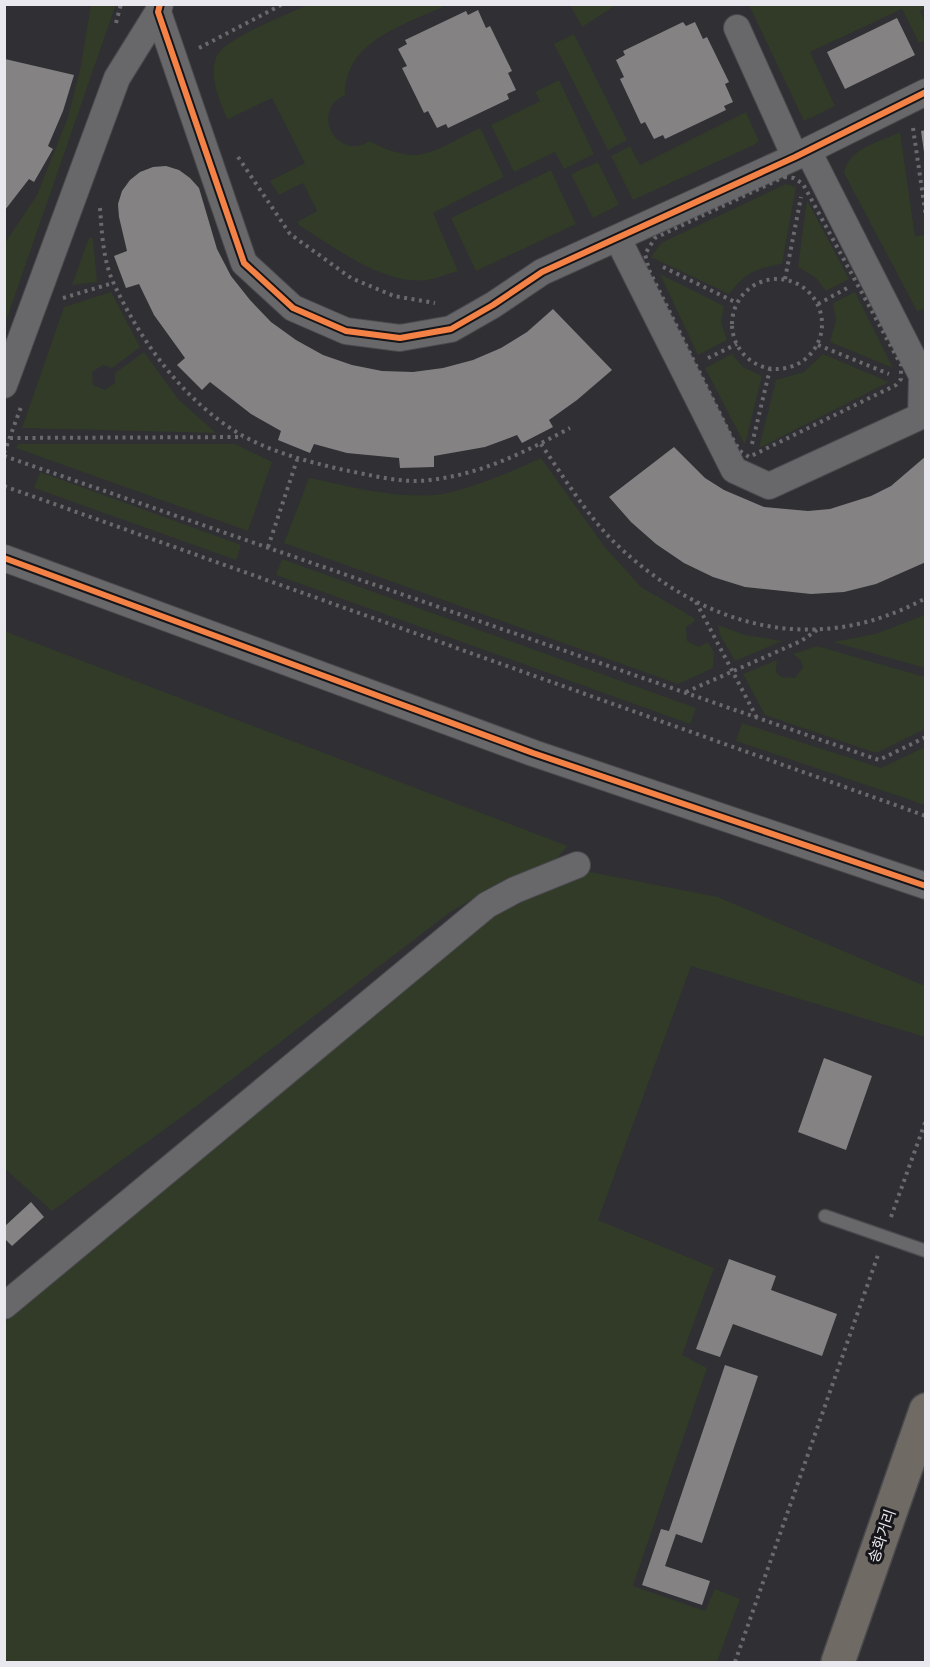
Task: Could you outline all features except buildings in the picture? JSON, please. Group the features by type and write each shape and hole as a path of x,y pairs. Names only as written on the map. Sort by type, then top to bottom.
{"main road":[{"name":"송화거리","path":"838,1662 926,1410"}],"street":[{"path":"159,8 244,263 293,308 346,331 400,338 451,329 493,305 542,272 801,154 926,92"},
{"path":"4,385 117,78 159,8"},
{"path":"618,239 734,470 769,486 921,416 922,376 801,154 737,28"},
{"path":"4,558 533,753 926,886"},
{"path":"4,1306 487,905 515,890 577,865"}],"lane":[{"path":"825,1216 926,1251"}],"path":[{"path":"195,53 200,45 283,4"},
{"path":"912,119 926,216"},
{"path":"234,150 290,234 351,278 394,296 435,303 446,298"},
{"path":"784,177 794,178 803,184 901,365 901,379 896,385 749,457 740,451 731,436 649,270 645,254 655,238 784,177"},
{"path":"785,279 803,184"},
{"path":"99,204 104,249 113,283 145,337 178,383 208,411 245,437 297,460 381,477 429,481 503,463 570,429"},
{"path":"646,258 737,303"},
{"path":"770,279 785,279 810,292 818,304 822,324 818,345 809,357 798,365 784,369 770,369 756,364 737,345 732,331 732,316 745,292 757,283 770,279"},
{"path":"60,299 113,283"},
{"path":"818,304 857,284"},
{"path":"695,364 737,345"},
{"path":"818,345 901,379"},
{"path":"749,457 770,369"},
{"path":"10,438 245,437"},
{"path":"541,444 614,542 679,593 725,617 786,629 835,630 897,614 926,598"},
{"path":"4,456 879,760 926,737"},
{"path":"268,547 297,460"},
{"path":"4,486 926,816"},
{"path":"696,602 757,718"},
{"path":"685,692 801,641 817,630"},
{"path":"889,1222 926,1120"},
{"path":"735,1662 880,1249"}],"green space":[{"path":"309,4 447,5 396,28 366,48 355,61 348,76 345,95 334,102 329,112 329,122 338,140 347,145 358,146 369,141 402,154 414,155 437,149 480,128 504,177 433,213 458,271 427,280 394,277 360,263 300,226 297,222 317,211 303,183 279,195 270,181 305,163 272,98 228,119 226,117 216,88 214,73 216,58 221,51 243,35"},
{"path":"616,4 582,27 570,5"},
{"path":"91,5 115,5 115,7 5,324 5,243 37,195 68,117 80,70"},
{"path":"749,5 925,5 925,8 920,11 925,23 925,40 919,43 902,9 810,52 835,106 804,121"},
{"path":"574,34 627,140 608,150 554,44"},
{"path":"559,80 594,154 564,169 555,152 514,172 491,125 540,101 535,92"},
{"path":"746,112 759,141 754,145 633,200 611,156 630,146 640,165"},
{"path":"900,132 915,236 925,235 925,309 917,311 844,173 851,158 858,152"},
{"path":"598,162 619,205 593,218 571,174"},
{"path":"551,170 576,224 476,271 451,218"},
{"path":"786,184 796,187 782,264 765,267 746,276 729,294 651,257 661,243"},
{"path":"807,200 849,279 826,291 816,278 798,267"},
{"path":"89,238 93,238 97,282 72,285"},
{"path":"660,274 724,306 721,322 727,340 698,355"},
{"path":"111,292 140,347 112,368 103,365 92,372 93,385 105,390 115,383 115,373 144,352 178,399 216,433 22,428 64,307"},
{"path":"855,292 893,368 830,342 836,320 833,303"},
{"path":"732,354 743,367 762,376 745,445 705,368"},
{"path":"823,354 889,382 759,448 776,380 804,372"},
{"path":"18,444 235,444 272,462 248,531 16,448"},
{"path":"541,458 604,546 641,587 694,618 695,621 686,627 687,641 699,647 708,642 714,652 713,668 678,684 284,543 309,478 386,493 432,495 472,486"},
{"path":"40,472 241,545 236,560 34,488"},
{"path":"282,559 696,708 690,724 276,575"},
{"path":"925,615 925,668 833,642 875,634"},
{"path":"718,625 745,635 782,641 735,661 720,635"},
{"path":"4,631 568,846 555,860 508,878 449,913 198,1105 52,1211 5,1169"},
{"path":"817,646 925,677 925,729 876,753 765,715 743,674 777,660 776,672 781,677 795,678 803,667 801,661 793,654"},
{"path":"742,723 881,768 925,747 925,805 736,741"},
{"path":"585,871 718,897 925,986 925,1037 691,966 598,1220 714,1268 682,1355 707,1368 633,1586 705,1611 715,1589 740,1599 717,1662 5,1662 5,1322 504,908"}],"cycle path":[{"path":"160,4 158,12 244,263 293,308 346,331 400,338 451,329 493,305 542,272 795,157 926,92"},
{"path":"4,558 533,753 926,886"}]}
